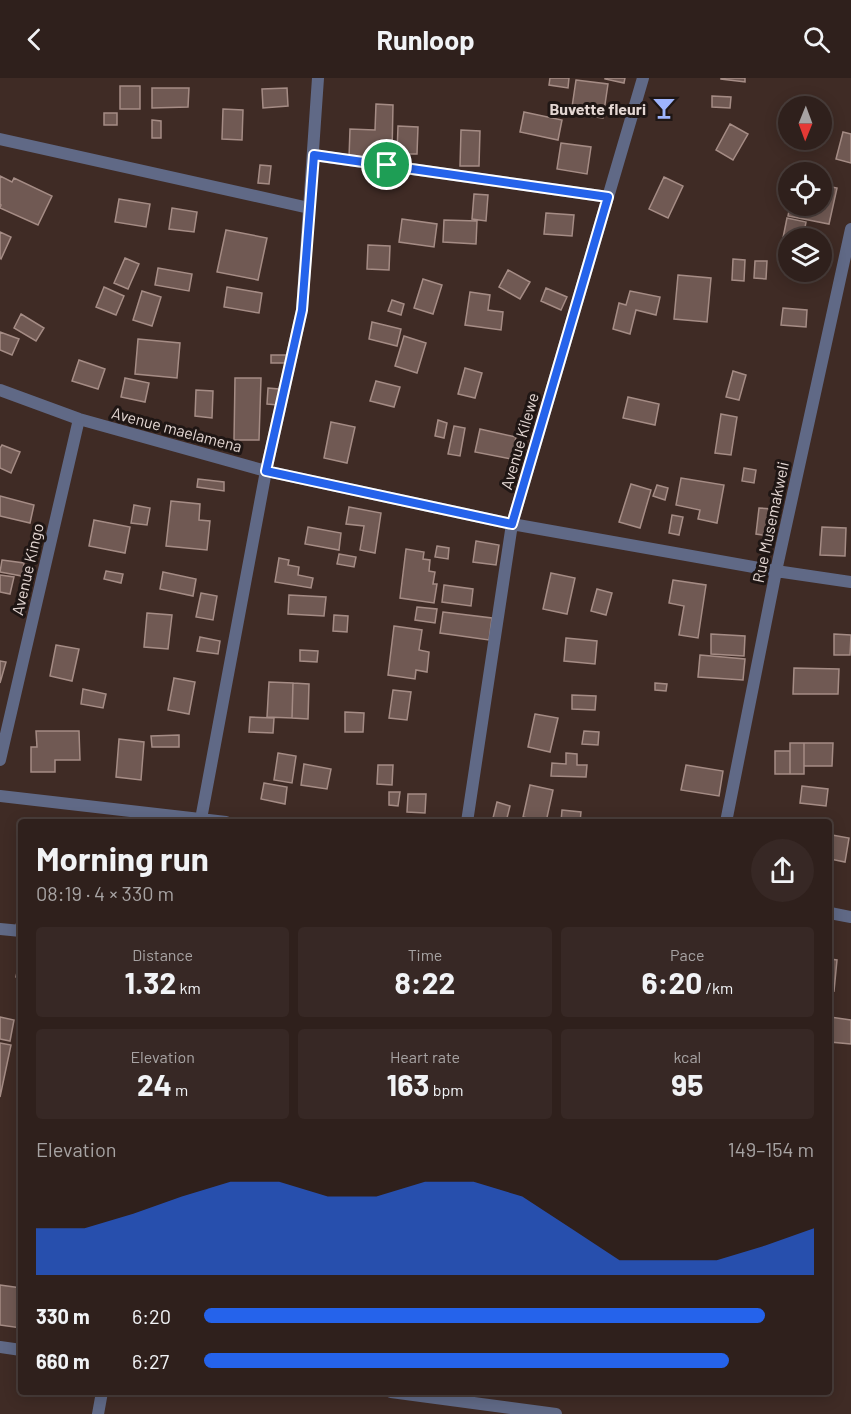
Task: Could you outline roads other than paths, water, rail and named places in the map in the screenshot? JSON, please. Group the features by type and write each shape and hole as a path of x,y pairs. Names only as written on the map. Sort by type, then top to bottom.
{"street":[{"path":"0,796 161,818 201,819 266,471 302,310 318,78"},
{"name":"Avenue Kilewe","path":"467,819 512,524 644,78"},
{"path":"0,139 309,208"},
{"path":"314,155 608,197"},
{"name":"Rue Musemakweli","path":"727,819 776,571 851,229"},
{"path":"0,390 79,419"},
{"name":"Avenue maelamena","path":"79,419 266,471 512,524 776,571 851,582"},
{"name":"Avenue Kingo","path":"0,760 79,419"},
{"path":"832,913 851,917"},
{"path":"0,928 18,931"},
{"path":"0,1347 18,1350"},
{"path":"98,1414 101,1395"},
{"path":"444,1395 556,1414"}],"place":[{"name":"Buvette fleuri","path":"664,108"}]}
